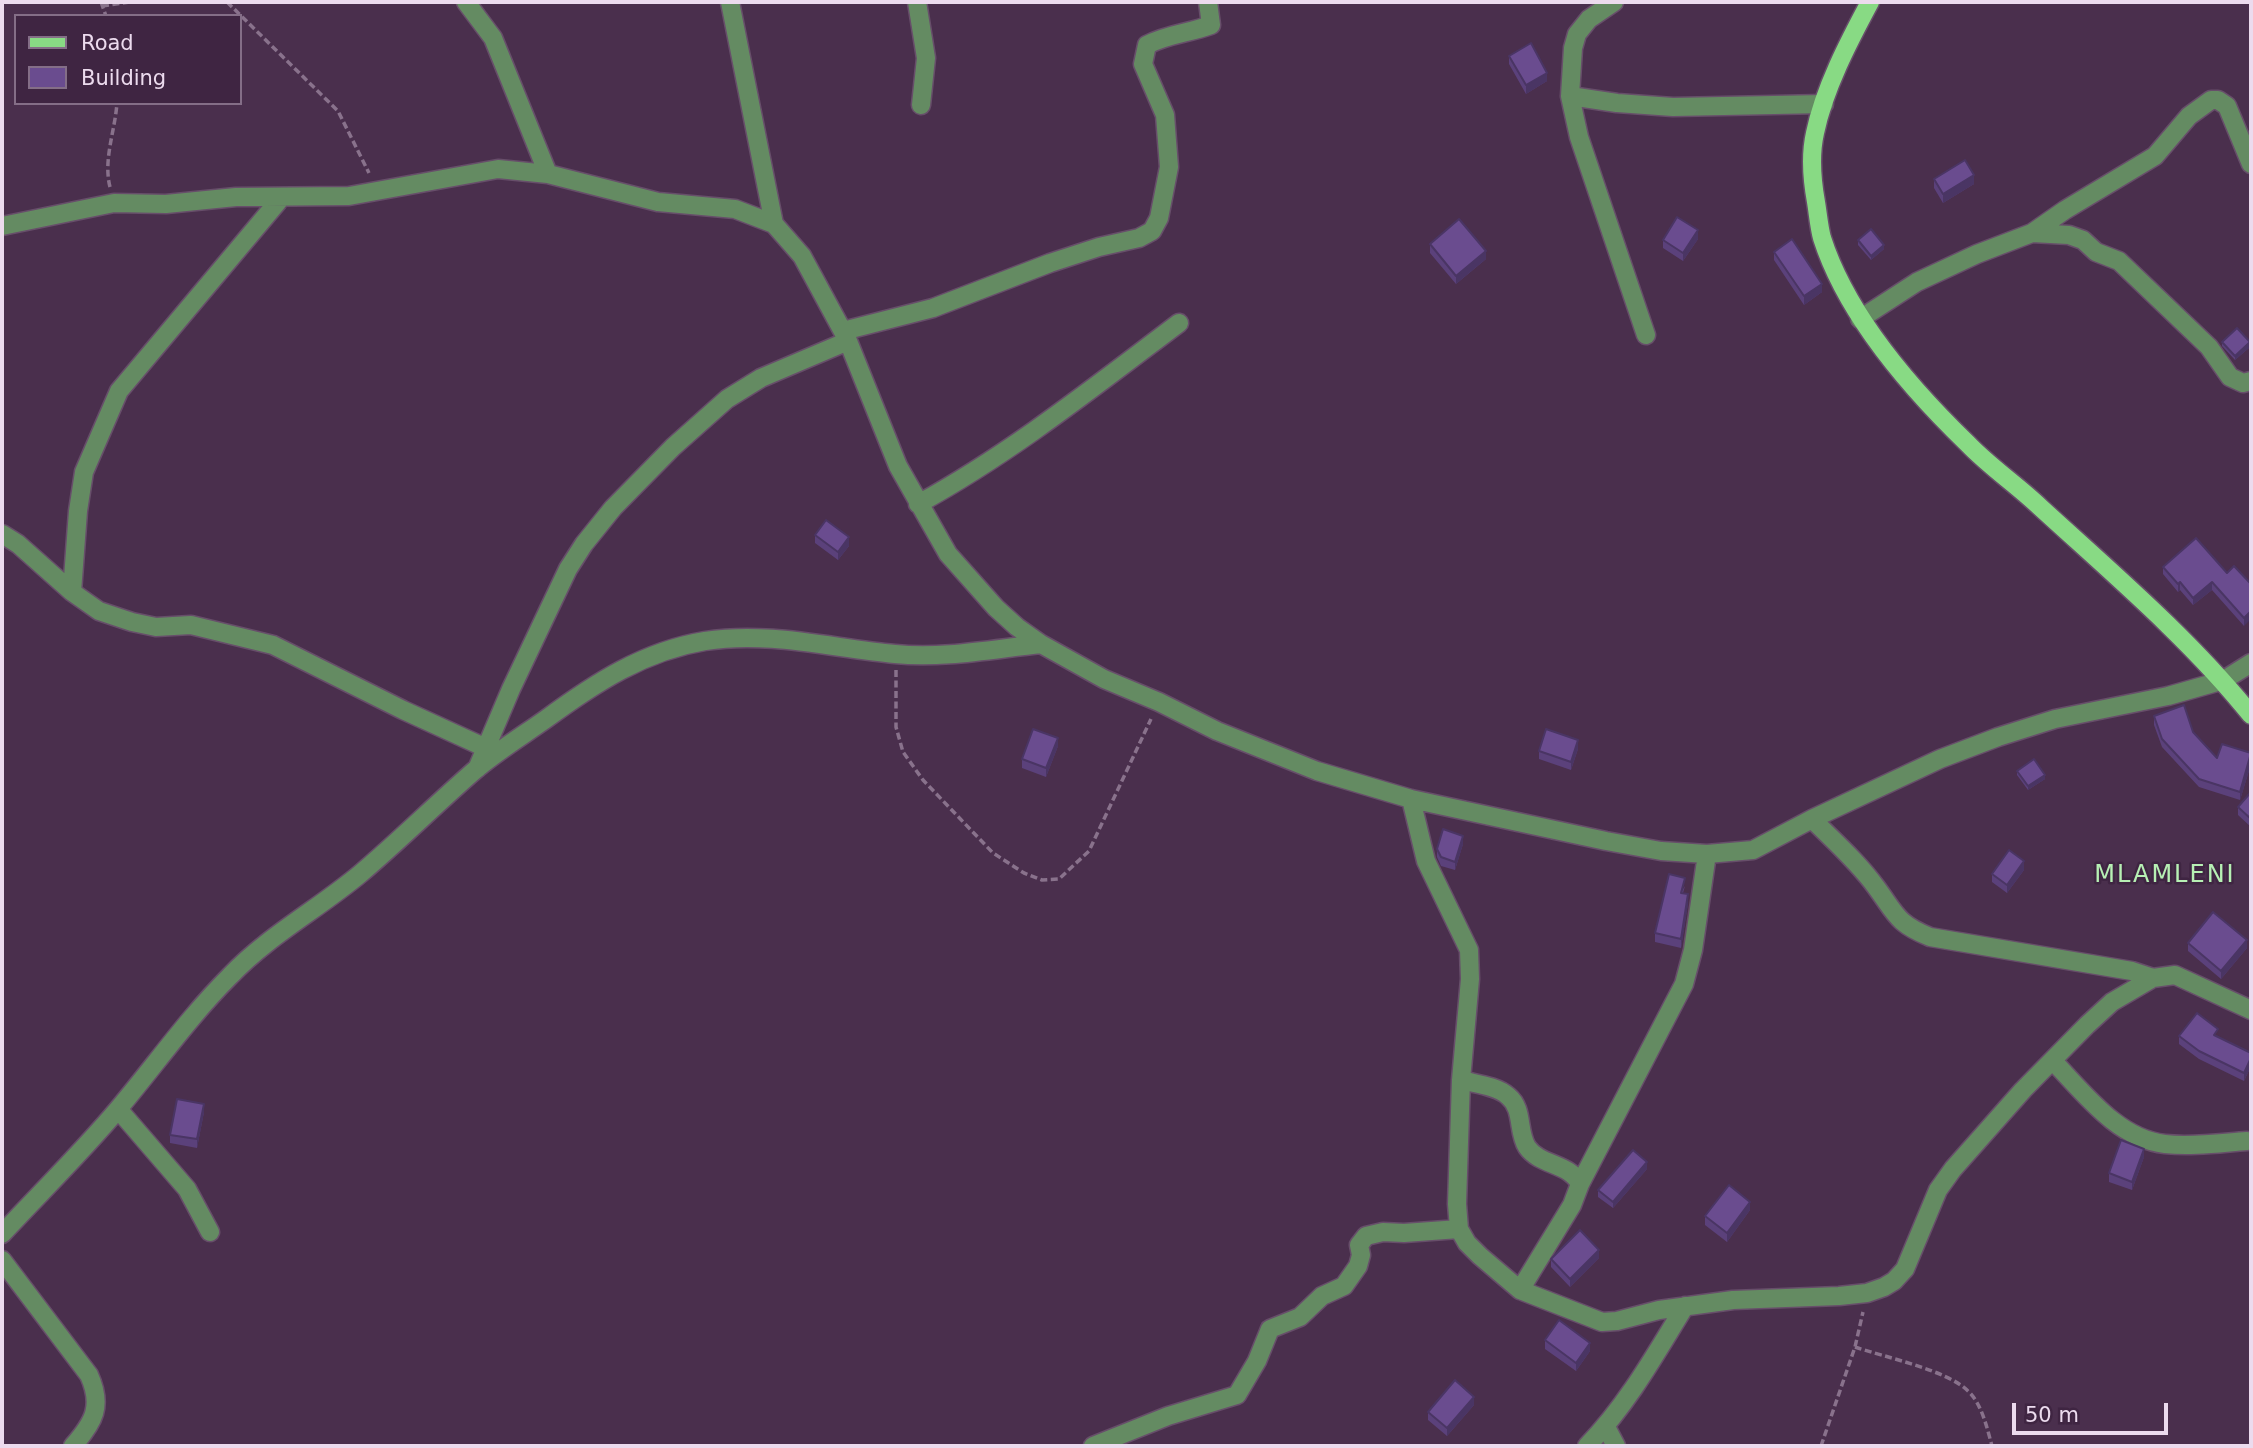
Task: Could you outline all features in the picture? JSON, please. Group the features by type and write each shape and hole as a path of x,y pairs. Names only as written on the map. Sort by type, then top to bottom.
{"main road":[{"path":"1870,2 1840,61 1814,134 1812,180 1822,237 1860,319 1898,368 1968,445 2038,505 2224,680 2251,715"}],"street":[{"path":"466,2 493,38 548,174"},
{"path":"730,2 774,224"},
{"path":"917,2 926,58 920,105"},
{"path":"477,769 568,569 584,544 613,508 673,446 727,400 761,377 846,336 933,308 1050,263 1099,247 1139,238 1152,231 1159,218 1169,167 1165,115 1143,64 1144,54 1147,45 1160,38 1190,33 1211,25 1208,2"},
{"path":"1614,2 1589,19 1577,34 1573,48 1570,96 1579,137 1646,335"},
{"path":"1570,96 1673,107 1824,104"},
{"path":"1860,319 1917,282 1977,254 2032,233 2155,156 2189,116 2211,100 2218,100 2227,106 2251,164"},
{"path":"2,226 114,203 166,204 236,197 349,196 498,169 548,174 657,202 735,209 774,224 802,256 846,336 898,466 948,554 974,584 1017,626 1041,645 1104,679 1317,771 1411,799 1620,844 1661,851 1707,854 1753,850 1940,759 1998,737 2055,719 2168,696 2224,680 2251,663"},
{"path":"72,592 84,472 119,391 281,198"},
{"path":"2032,233 2077,237 2096,252 2119,261 2209,347 2230,377 2243,383 2251,381"},
{"path":"918,504 962,480 1013,446 1179,323"},
{"path":"2,534 18,544 72,592 99,611 156,627 191,625 273,645 486,748"},
{"path":"2,1234 118,1109 200,1009 251,955 362,872 477,769 587,689 643,659 674,648 707,641 776,638 896,654 939,654 1041,645"},
{"path":"1411,799 1426,861 1469,950 1471,979 1461,1080 1457,1203 1459,1229 1467,1243 1520,1290 1602,1322 1617,1321 1659,1310 1733,1300 1867,1293 1894,1281 1905,1269 1938,1190 1988,1128 2112,1002 2153,978 2175,975 2251,1010"},
{"path":"1812,819 1876,887 1893,914 1908,929 1930,937 2132,971 2153,978"},
{"path":"1520,1290 1572,1205 1580,1184 1684,984 1693,950 1707,854"},
{"path":"2053,1061 2118,1125 2147,1140 2162,1144 2187,1145 2246,1141"},
{"path":"1461,1080 1505,1093 1518,1112 1528,1147 1543,1160 1570,1172 1577,1177 1580,1184"},
{"path":"118,1109 187,1189 210,1232"},
{"path":"1093,1446 1168,1416 1237,1395 1257,1361 1270,1329 1300,1317 1322,1296 1344,1286 1358,1266 1361,1255 1359,1245 1366,1236 1383,1232 1459,1229"},
{"path":"2,1260 89,1375 96,1390 96,1407 92,1421 73,1446"},
{"path":"1587,1446 1606,1427 1638,1382 1685,1306"},
{"path":"1606,1427 1616,1446"}],"path":[{"path":"101,4 130,2"},
{"path":"242,17 338,111 377,191"},
{"path":"114,203 107,162 115,129 117,105"},
{"path":"896,654 896,727 903,752 923,780 993,853 1024,873 1042,880 1059,879 1089,850 1159,702"},
{"path":"1821,1446 1855,1347 1867,1293"},
{"path":"1855,1347 1938,1374 1959,1384 1970,1393 1986,1422 1992,1446"}],"building":[{"path":"1531,43 1547,73 1526,85 1509,56"},
{"path":"1965,160 1974,175 1943,194 1934,179"},
{"path":"1677,217 1698,230 1683,253 1663,240"},
{"path":"1459,219 1486,251 1456,276 1430,244"},
{"path":"1871,229 1884,245 1871,256 1858,240"},
{"path":"1792,239 1822,284 1804,296 1774,252"},
{"path":"2237,328 2250,342 2235,356 2222,342"},
{"path":"826,520 849,537 838,552 815,535"},
{"path":"2196,538 2227,573 2234,566 2251,584 2251,611 2244,618 2212,582 2193,598 2163,567"},
{"path":"2184,705 2193,732 2217,758 2222,744 2251,753 2240,792 2199,779 2162,739 2154,716"},
{"path":"1033,729 1058,738 1046,768 1022,759"},
{"path":"1546,729 1578,740 1571,762 1539,751"},
{"path":"2034,759 2045,775 2028,786 2017,771"},
{"path":"2251,792 2251,819 2238,807"},
{"path":"1443,829 1463,836 1455,862 1441,857 1437,849"},
{"path":"2009,850 2024,861 2007,885 1992,874"},
{"path":"1669,874 1685,878 1681,893 1688,894 1681,939 1655,933"},
{"path":"2213,912 2247,940 2221,971 2188,943"},
{"path":"2197,1013 2218,1029 2214,1035 2251,1053 2244,1073 2199,1051 2179,1036"},
{"path":"177,1099 204,1104 197,1139 170,1135"},
{"path":"2121,1140 2144,1149 2132,1182 2109,1173"},
{"path":"1633,1150 1647,1162 1613,1202 1598,1190"},
{"path":"1729,1185 1750,1202 1727,1233 1705,1216"},
{"path":"1580,1230 1599,1250 1570,1279 1551,1259"},
{"path":"1559,1320 1590,1343 1576,1363 1545,1340"},
{"path":"1455,1380 1474,1397 1447,1428 1428,1412"}],"district":[{"name":"MLAMLENI","path":"2165,876"}]}
